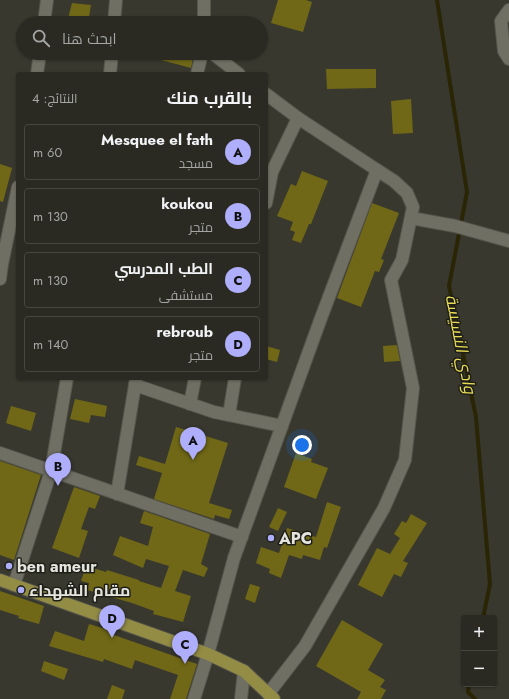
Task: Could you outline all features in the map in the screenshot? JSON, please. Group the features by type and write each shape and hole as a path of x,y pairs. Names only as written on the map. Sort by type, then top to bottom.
{"main road":[{"path":"0,580 208,654 244,671 271,696"}],"street":[{"path":"45,16 47,0"},
{"path":"115,16 116,0"},
{"path":"204,0 204,16"},
{"path":"509,10 501,21 504,51 509,59"},
{"path":"37,72 39,60"},
{"path":"110,72 111,60"},
{"path":"197,72 200,60"},
{"path":"221,60 236,72"},
{"path":"268,96 298,118 394,181 407,193 413,207 402,260 391,280 413,388 405,460 384,508 304,646 271,696"},
{"path":"268,193 272,172 298,118"},
{"path":"194,699 234,558 320,318 377,170"},
{"path":"0,279 16,197"},
{"path":"411,218 455,226 509,241"},
{"path":"14,585 51,471 67,380"},
{"path":"190,404 195,380"},
{"path":"229,415 235,380"},
{"path":"117,494 136,382 214,412 282,426"},
{"path":"0,453 242,537"},
{"path":"240,699 244,671"}],"building":[{"path":"278,0 306,0 312,2 303,32 271,23"},
{"path":"72,3 91,5 89,16 69,16"},
{"path":"161,60 193,60 191,68"},
{"path":"326,69 376,69 376,88 327,89"},
{"path":"411,99 413,133 393,134 391,101"},
{"path":"0,164 12,168 3,202 0,201"},
{"path":"302,171 328,181 311,224 309,224 301,243 292,240 295,232 290,230 293,222 277,216 291,184 296,186"},
{"path":"372,203 399,213 381,259 384,260 379,272 375,271 361,307 337,298"},
{"path":"397,345 400,361 384,362 383,346"},
{"path":"268,347 280,350 277,362 268,360"},
{"path":"75,399 107,406 105,417 91,415 89,423 70,419"},
{"path":"11,406 36,413 31,431 6,423"},
{"path":"176,427 228,443 209,503 232,510 229,519 215,515 214,519 154,499 162,473 136,465 139,456 165,464"},
{"path":"296,453 312,459 311,462 328,468 316,499 284,487"},
{"path":"0,461 41,475 14,560 0,555"},
{"path":"74,487 100,496 95,509 89,507 81,529 88,531 79,558 52,548"},
{"path":"327,502 341,507 327,548 324,547 320,560 303,555 302,559 289,555 281,578 269,573 270,569 256,563 261,547 279,553 287,528 316,537"},
{"path":"278,508 287,512 278,531 269,527"},
{"path":"144,511 210,534 201,564 208,568 204,577 183,570 175,591 191,596 183,622 153,614 154,611 132,603 87,590 89,583 81,581 86,566 106,572 107,570 161,588 169,566 146,559 143,568 113,555 120,536 148,546 153,527 140,523"},
{"path":"411,514 427,523 403,561 408,563 401,577 394,574 382,597 358,585 377,548 390,554 400,538 394,534 402,521 406,523"},
{"path":"250,584 260,587 255,603 245,599"},
{"path":"0,591 44,606 39,624 18,618 19,616 0,610"},
{"path":"342,620 383,644 368,670 385,680 380,687 386,690 381,699 357,699 361,692 316,666"},
{"path":"89,624 112,631 111,634 197,664 186,699 170,699 178,675 135,660 132,669 104,659 103,662 49,646 55,631 84,641"},
{"path":"44,661 68,669 64,680 41,671"},
{"path":"112,685 125,690 122,699 107,699"}],"waterway":[{"name":"وادي النسيسة","path":"437,0 467,192 449,286 476,417 490,584 484,615"},
{"name":"وادي النسيسة","path":"469,687 468,692 475,699"}],"place":[{"name":"Mesquee el fath","path":"193,460"},
{"name":"koukou","path":"58,486"},
{"name":"APC","path":"271,538"},
{"name":"ben ameur","path":"9,566"},
{"name":"مقام الشهداء","path":"21,590"},
{"name":"rebroub","path":"112,638"},
{"name":"الطب المدرسي","path":"185,664"}]}
